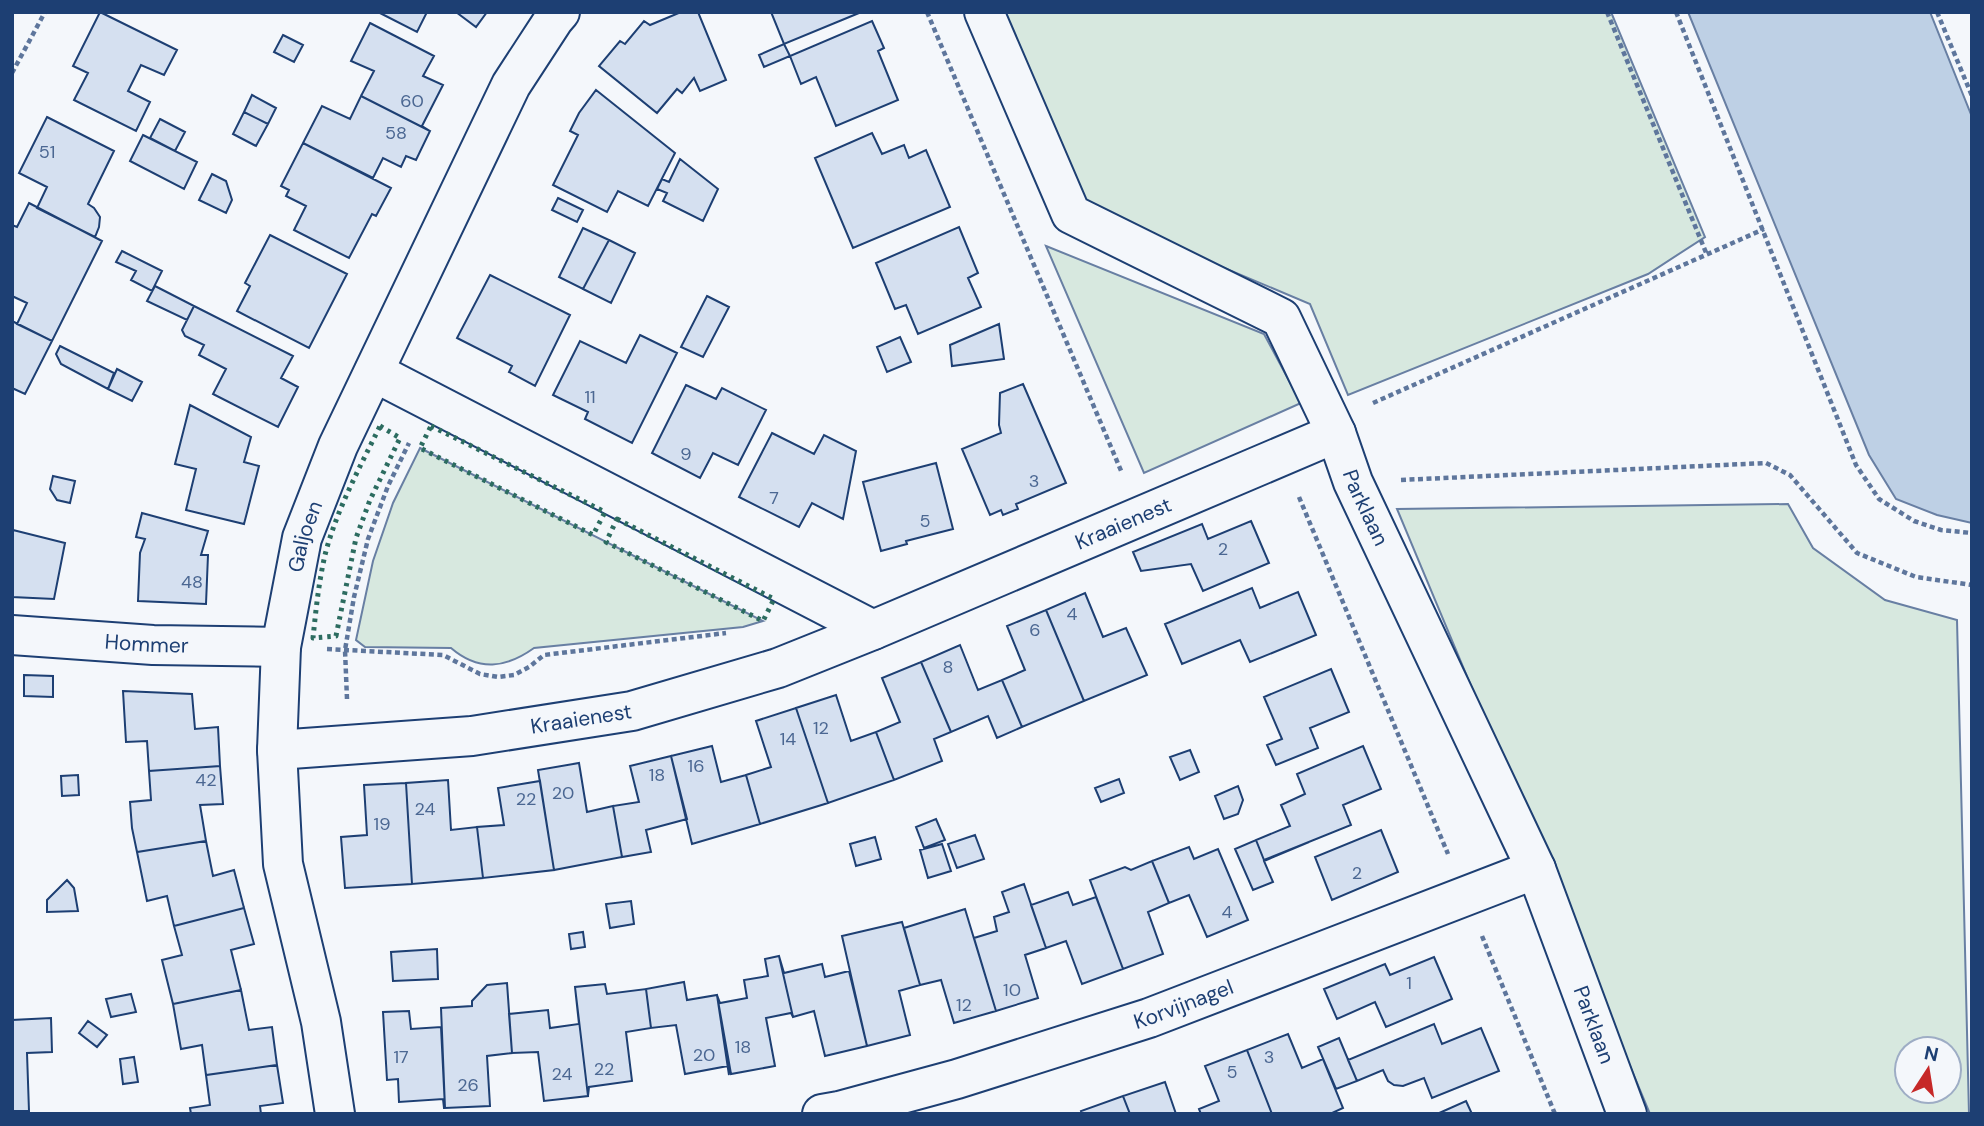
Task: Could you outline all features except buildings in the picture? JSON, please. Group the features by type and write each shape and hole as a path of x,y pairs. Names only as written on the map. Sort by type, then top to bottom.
{"street":[{"name":"Galjoen","path":"334,1114 321,1022 283,864 277,750 281,647 302,538 338,446 511,85 560,12"},
{"name":"Parklaan","path":"984,12 1071,214 1281,318 1333,427 1353,482 1536,869 1627,1114"},
{"path":"374,372 873,630"},
{"name":"Kraaienest","path":"277,750 472,736 632,711 778,668 1282,456 1333,427"},
{"name":"Hommer","path":"12,635 153,645 281,647"},
{"name":"Korvijnagel","path":"821,1114 957,1079 1149,1018 1536,869"}],"path":[{"path":"12,73 45,12"},
{"path":"927,12 1140,516"},
{"path":"1607,12 1707,255"},
{"path":"1676,12 1856,465 1879,499 1914,521 1941,530 1972,533"},
{"path":"1937,12 1972,96"},
{"path":"1333,427 1764,229"},
{"path":"348,745 345,650 354,597 368,539 388,486 430,401"},
{"path":"1282,456 1555,1114"},
{"path":"1353,482 1766,463 1790,475 1857,553 1916,577 1972,585"},
{"path":"281,647 443,655 480,674 498,677 514,675 544,655 737,631"}],"shaded area":[{"path":"996,12 1611,12 1705,237 1648,274 1348,395 1310,304 1089,211"},
{"path":"1046,246 1264,334 1301,403 1144,473"},
{"path":"420,448 763,621 743,627 534,648 513,660 492,664 472,661 451,648 365,647 356,640 373,561 393,503"},
{"path":"1788,504 1813,548 1885,600 1957,620 1969,1114 1650,1114 1397,509"}],"water":[{"path":"1688,12 1930,12 1972,117 1972,523 1937,515 1896,499 1869,455"}],"hedge":[{"path":"380,426 400,438 370,500 356,538 336,636 313,638 321,572 331,535 350,487 380,426"},
{"path":"431,426 605,512 593,535 420,448 431,426"},
{"path":"617,519 774,599 763,621 606,542 617,519"}]}
